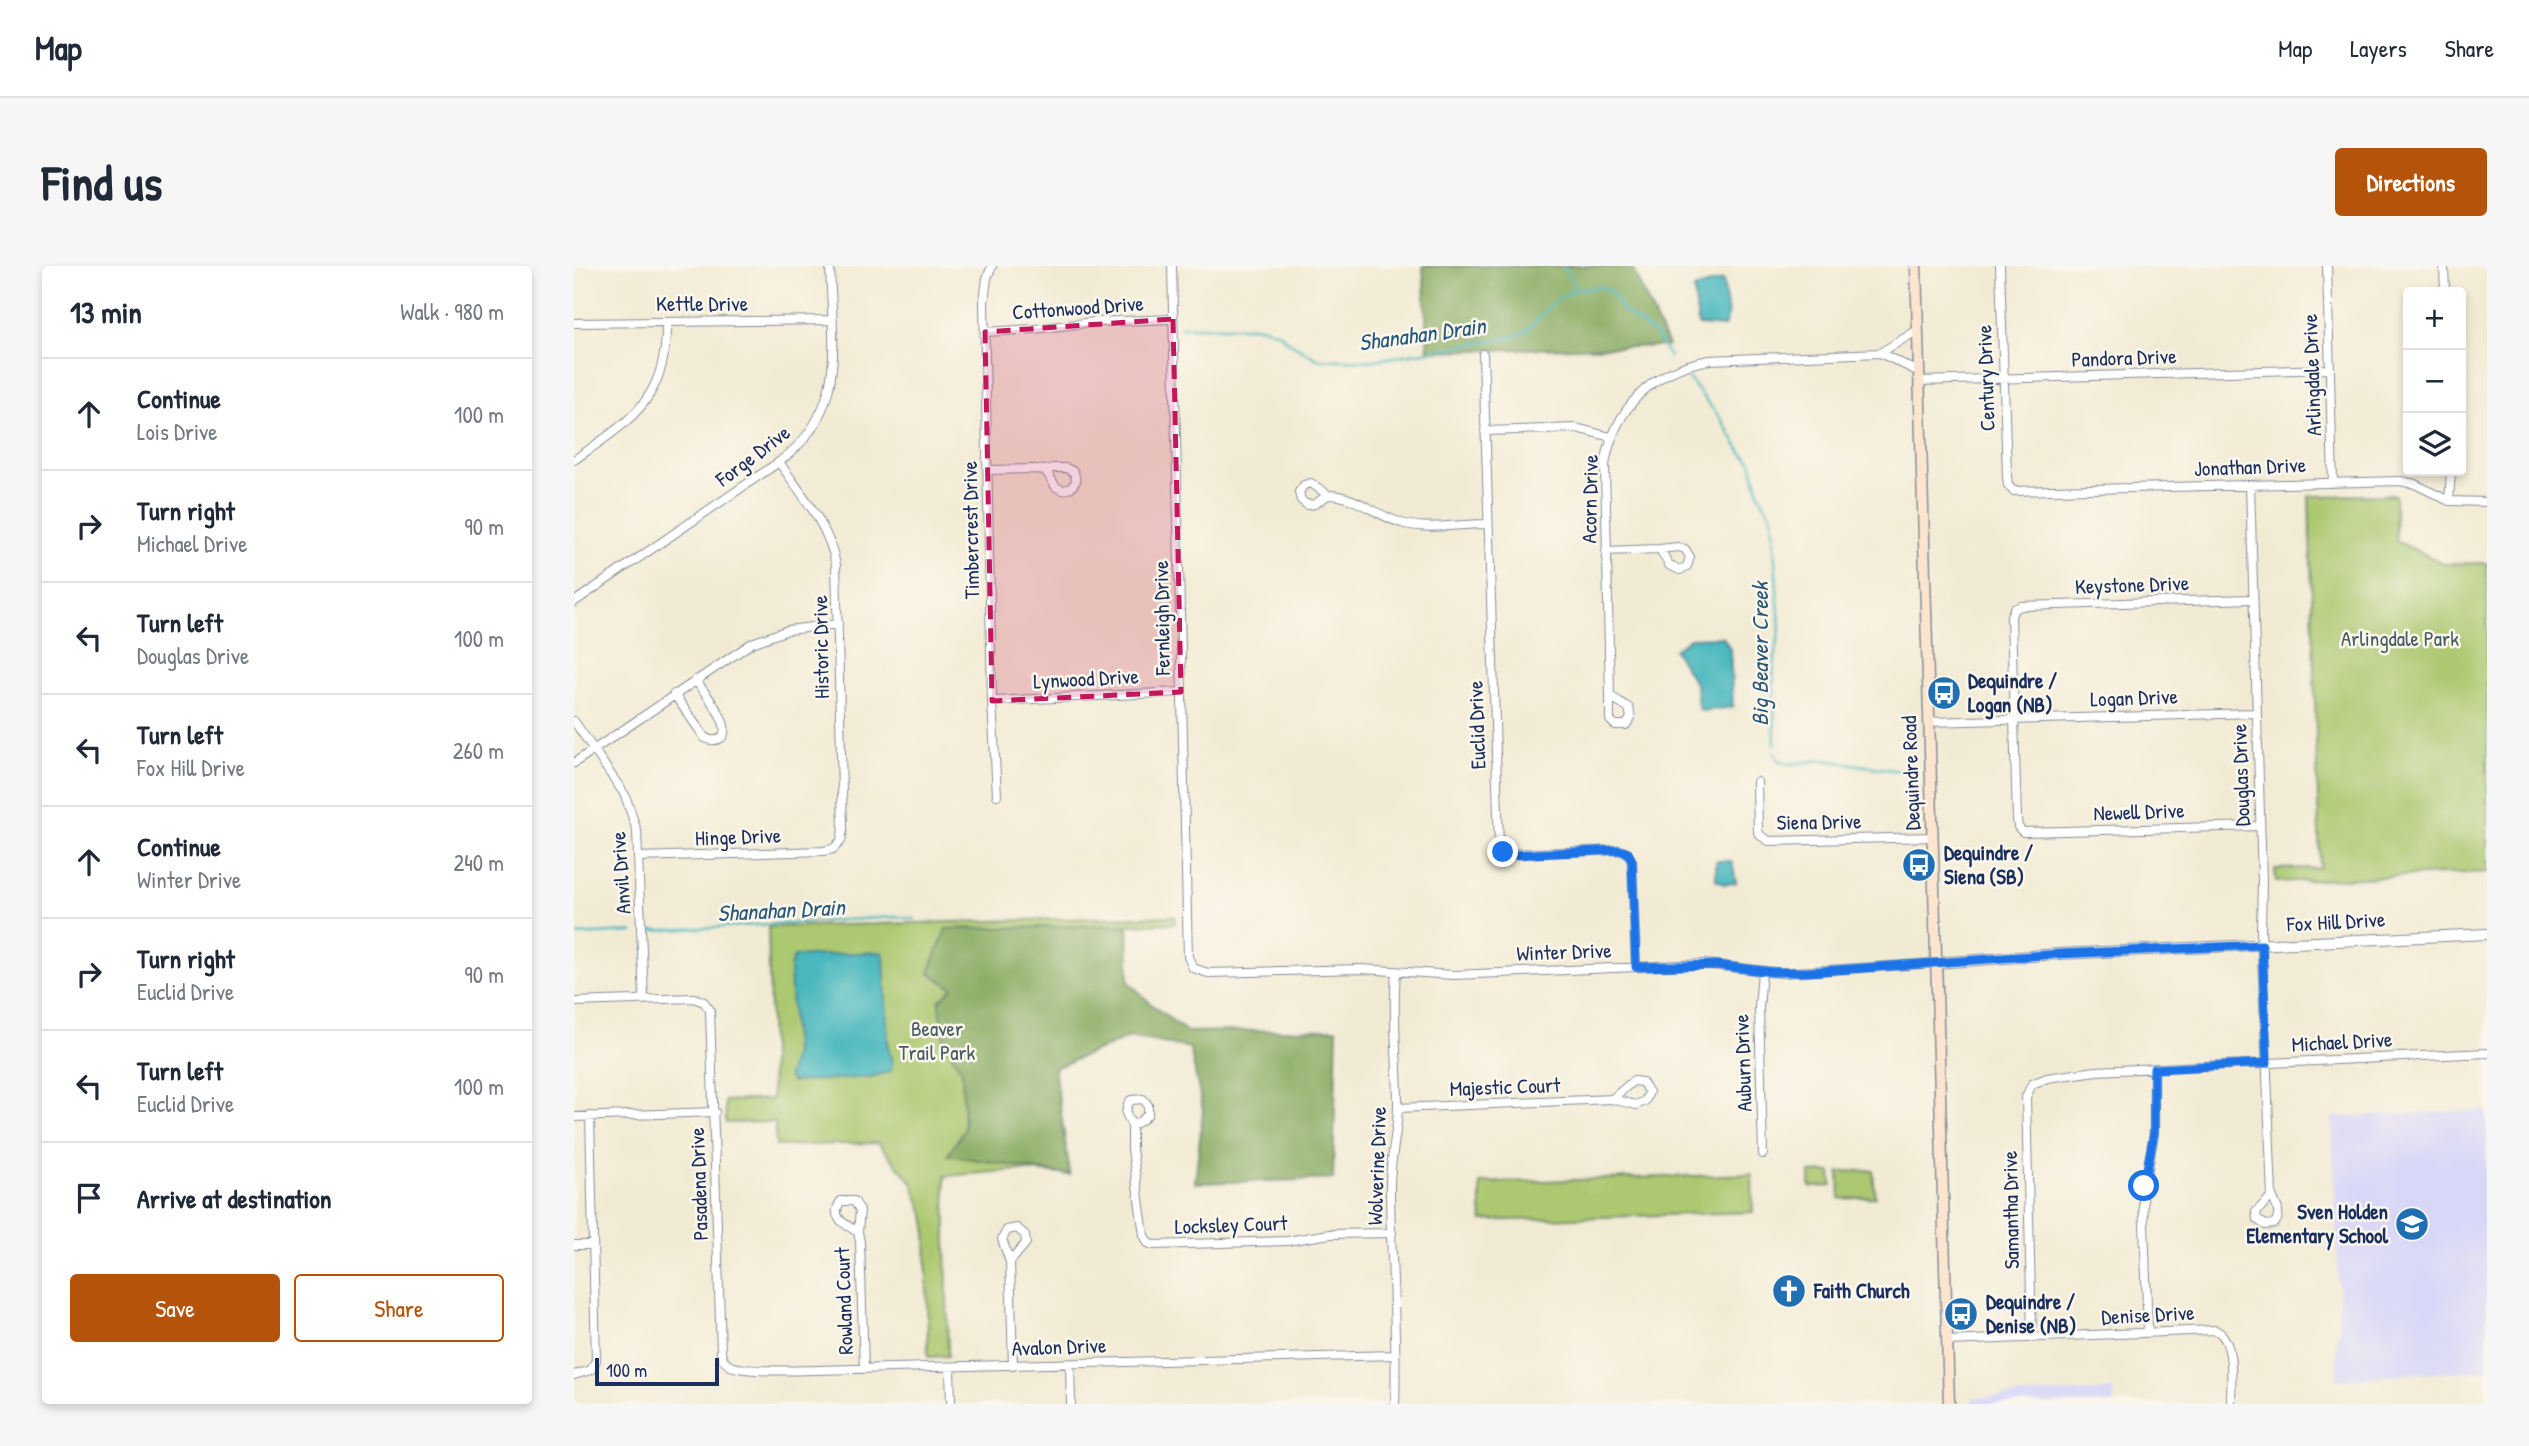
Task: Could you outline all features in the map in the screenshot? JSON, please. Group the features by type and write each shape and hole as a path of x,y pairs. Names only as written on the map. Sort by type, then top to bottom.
{"main road":[{"name":"Dequindre Road","path":"1916,266 1950,1404"}],"street":[{"name":"Forge Drive","path":"574,602 779,462 808,435 825,406 832,374 830,266"},
{"name":"Timbercrest Drive","path":"992,266 984,294 992,701 997,795"},
{"name":"Fernleigh Drive","path":"1172,266 1188,957 1193,968"},
{"name":"Century Drive","path":"2000,266 2007,476 2010,488"},
{"name":"Arlingdale Drive","path":"2327,266 2333,483"},
{"path":"2445,266 2445,287"},
{"name":"Cottonwood Drive","path":"985,332 1043,329 1094,322 1173,319"},
{"name":"Kettle Drive","path":"574,323 831,320"},
{"path":"574,460 621,427 647,398 657,381 664,359 666,322"},
{"name":"Acorn Drive","path":"1610,696 1604,477 1611,438 1619,419 1635,397 1655,380 1683,366 1720,359 1880,353 1918,330"},
{"name":"Acorn Drive","path":"1880,353 1919,376"},
{"name":"Euclid Drive","path":"1483,354 1499,845 1503,852 1510,854 1619,850 1628,853 1632,861 1636,967"},
{"name":"Pandora Drive","path":"1919,376 2004,379 2330,369"},
{"path":"1485,431 1576,428 1611,438"},
{"name":"Historic Drive","path":"779,462 820,521 832,547 837,573 843,829 838,846"},
{"path":"988,470 1045,470"},
{"path":"2449,501 2451,476"},
{"name":"Jonathan Drive","path":"2010,488 2017,492 2407,482 2449,501 2487,502"},
{"name":"Douglas Drive","path":"2250,485 2262,945 2272,1196"},
{"path":"1328,495 1348,498 1392,520 1412,525 1488,524"},
{"path":"1606,551 1660,550"},
{"name":"Keystone Drive","path":"2014,719 2011,616 2014,609 2027,606 2253,599"},
{"path":"574,763 695,680 762,638 802,626 838,624"},
{"path":"674,694 702,736 713,741 720,738 725,724 695,680"},
{"name":"Lynwood Drive","path":"992,701 1181,692"},
{"name":"Logan Drive","path":"1929,722 2256,713"},
{"name":"Newell Drive","path":"2014,719 2017,819 2020,830 2033,833 2260,826"},
{"name":"Anvil Drive","path":"574,721 630,806 637,831 644,1000"},
{"name":"Siena Drive","path":"1756,782 1758,828 1761,836 1769,841 1933,837"},
{"name":"Hinge Drive","path":"639,858 823,851 838,846"},
{"name":"Fox Hill Drive","path":"1936,964 2059,954 2487,934"},
{"name":"Winter Drive","path":"1193,968 1208,973 1351,969 1454,975 1716,965 1762,971 1807,972 1936,964"},
{"name":"Auburn Drive","path":"1762,971 1759,1008 1763,1154"},
{"name":"Wolverine Drive","path":"1395,1404 1391,1168 1398,1108 1396,972"},
{"name":"Pasadena Drive","path":"644,1000 694,998 707,1005 712,1016 721,1352 726,1363"},
{"path":"574,1002 644,1000"},
{"name":"Michael Drive","path":"2032,1084 2046,1078 2074,1073 2487,1053"},
{"path":"2148,1332 2143,1197 2154,1133 2154,1069"},
{"name":"Samantha Drive","path":"2032,1084 2026,1097 2032,1338"},
{"name":"Majestic Court","path":"1398,1108 1612,1099"},
{"path":"574,1117 715,1112"},
{"path":"574,1375 590,1370 596,1360 590,1116"},
{"name":"Locksley Court","path":"1132,1126 1132,1149 1144,1235 1148,1243 1287,1241 1330,1234 1392,1233"},
{"name":"Rowland Court","path":"858,1232 864,1369"},
{"path":"574,1245 593,1245"},
{"path":"1010,1262 1013,1366"},
{"name":"Denise Drive","path":"1948,1341 2209,1329 2224,1334 2229,1347 2231,1404"},
{"name":"Avalon Drive","path":"726,1363 746,1369 950,1368 1395,1355"},
{"path":"1070,1364 1071,1404"},
{"path":"950,1368 951,1404"}],"highlighted area":[{"path":"1173,319 1181,692 992,701 985,332"}],"shaded area":[{"name":"Sven Holden Elementary School","path":"2487,1110 2487,1371 2337,1380 2337,1333 2340,1330 2332,1117"},
{"path":"2114,1390 2114,1404 1972,1404 1972,1398"}],"green space":[{"path":"1423,266 1631,266 1668,346 1428,351"},
{"name":"Arlingdale Park","path":"2395,495 2396,541 2445,564 2487,563 2487,872 2276,882 2275,869 2320,868 2309,496"},
{"name":"Beaver Trail Park","path":"1175,916 1175,923 1128,925 1130,1037 1054,1068 1070,1175 1019,1170 945,1176 948,1356 928,1357 926,1220 912,1182 878,1143 776,1146 775,1122 726,1123 725,1101 772,1099 768,927"},
{"path":"1128,925 1129,982 1151,1004 1187,1032 1337,1029 1333,1179 1195,1183 1203,1110 1190,1048 1130,1037 1054,1068 1070,1175 948,1155 964,1130 962,1071 945,1043 939,1001 953,988 929,973 946,929"},
{"path":"1873,1170 1875,1197 1840,1199 1839,1172"},
{"path":"1831,1172 1832,1186 1810,1187 1810,1173"},
{"path":"1752,1174 1753,1212 1482,1221 1480,1183"}],"water":[{"path":"1723,280 1728,316 1724,327 1698,325 1694,289"},
{"path":"1723,637 1730,649 1733,707 1701,711 1698,707 1696,685 1674,650 1690,638"},
{"path":"1716,861 1732,861 1736,883 1724,884 1716,880"},
{"path":"883,953 884,957 891,1071 871,1077 792,1082 788,1076 794,1054 790,967 794,957"}],"waterway":[{"name":"Big Beaver Creek","path":"1563,266 1576,289"},
{"name":"Shanahan Drain","path":"1180,327 1260,327 1279,333 1317,359 1369,361 1514,337 1526,331 1556,300 1576,289 1603,287 1613,293 1622,310 1655,334 1670,357"},
{"name":"Big Beaver Creek","path":"1688,378 1751,462 1759,494 1772,517 1780,628 1773,671 1775,745"},
{"name":"Big Beaver Creek","path":"1775,753 1778,760 1790,764 1823,760 1901,771"},
{"name":"Shanahan Drain","path":"649,931 897,917 915,919"},
{"name":"Shanahan Drain","path":"574,935 633,932"}],"place":[{"name":"Dequindre / Logan (NB)","path":"1944,693"},
{"name":"Dequindre / Siena (SB)","path":"1919,865"},
{"name":"Sven Holden Elementary School","path":"2412,1224"},
{"name":"Faith Church","path":"1789,1291"},
{"name":"Dequindre / Denise (NB)","path":"1961,1314"}],"route":[{"path":"1503,852 1513,855 1619,850 1628,853 1632,858 1636,967 1716,965 1782,973 2059,954 2262,945 2267,1063 2154,1069 2154,1133 2144,1186"}]}
